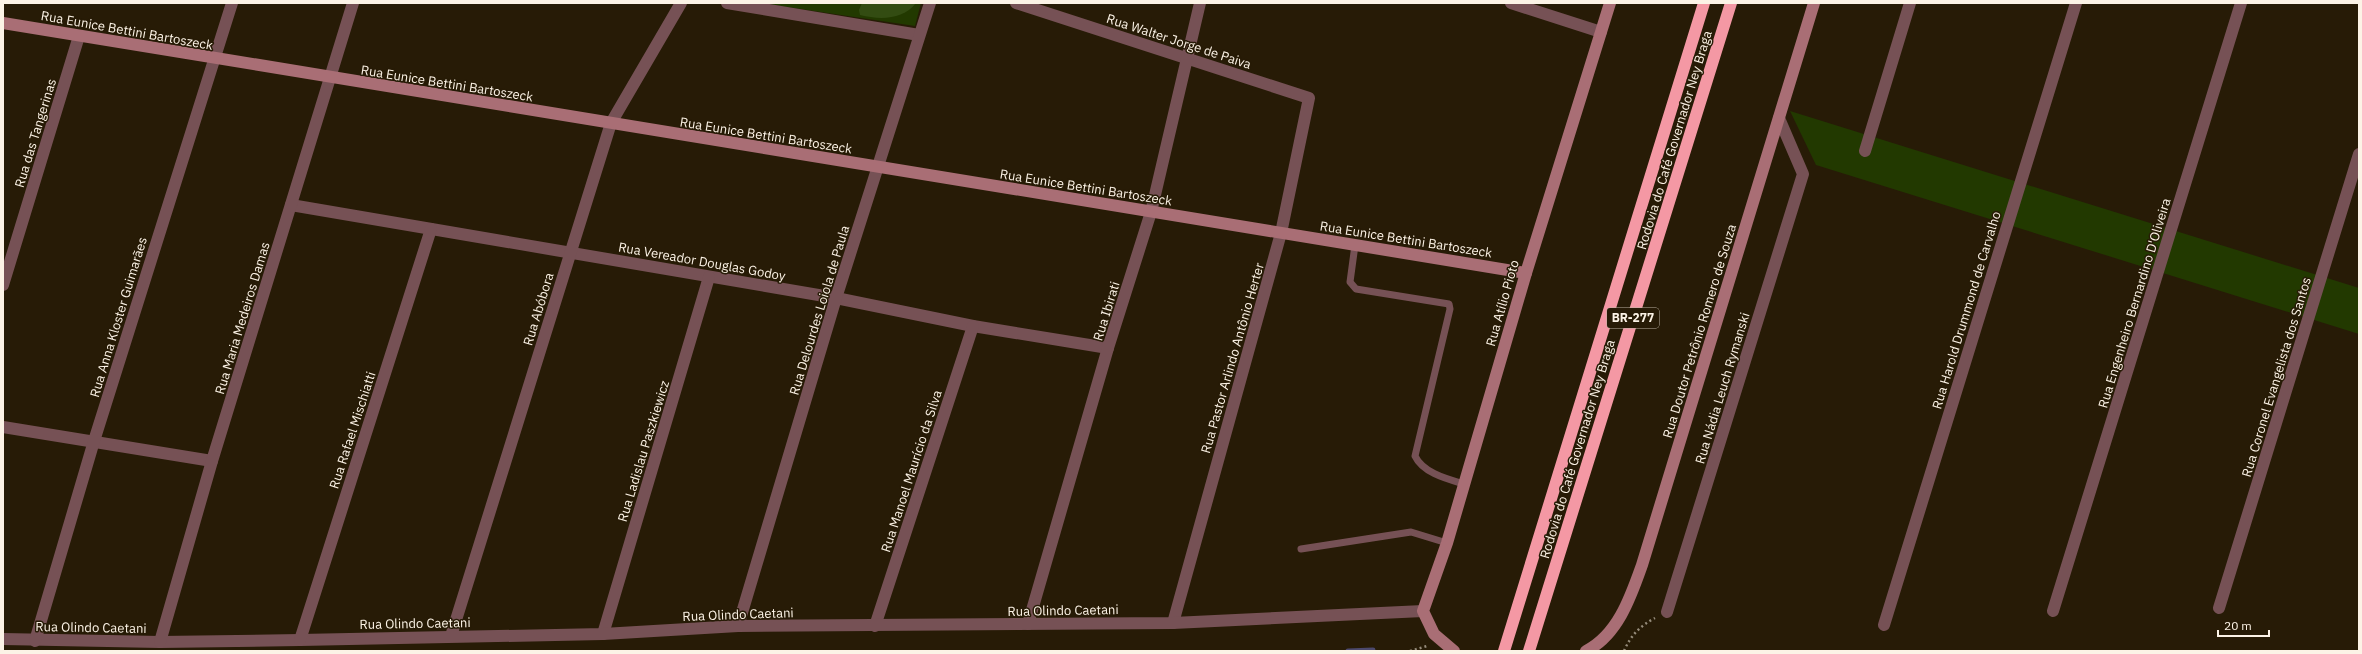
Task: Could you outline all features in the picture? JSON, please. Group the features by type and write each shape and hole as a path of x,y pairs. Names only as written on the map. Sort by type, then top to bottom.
{"highway":[{"name":"Rodovia do Café Governador Ney Braga","path":"1504,651 1704,3"},
{"name":"Rodovia do Café Governador Ney Braga","path":"1528,651 1731,3"}],"street":[{"name":"Rua Anna Kloster Guimarães","path":"35,641 94,441 232,3"},
{"name":"Rua Maria Medeiros Damas","path":"160,642 212,461 353,3"},
{"name":"Rua Abóbora","path":"451,636 611,124 681,3"},
{"path":"727,3 919,35"},
{"name":"Rua Delourdes Loiola de Paula","path":"738,626 836,298 879,168 930,3"},
{"name":"Rua Walter Jorge de Paiva","path":"1016,3 1310,98"},
{"name":"Rua Ibirati","path":"1028,624 1108,348 1151,212 1186,57 1200,3"},
{"path":"1511,3 1601,32"},
{"name":"Rua Atílio Pioto","path":"1423,611 1447,543 1526,273 1610,3"},
{"name":"Rua Doutor Petrônio Romero de Souza","path":"1586,651 1608,634 1622,614 1642,565 1814,3"},
{"path":"1864,151 1910,3"},
{"name":"Rua Harold Drummond de Carvalho","path":"1884,625 2076,3"},
{"name":"Rua Engenheiro Bernardino D'Oliveira","path":"2053,611 2241,3"},
{"name":"Rua Eunice Bettini Bartoszeck","path":"3,23 214,59 1526,273"},
{"name":"Rua das Tangerinas","path":"3,285 80,36"},
{"name":"Rua Pastor Arlindo Antônio Herter","path":"1173,623 1281,233 1310,98"},
{"name":"Rua Nádia Leuch Rymanski","path":"1668,612 1803,174 1779,118"},
{"name":"Rua Coronel Evangelista dos Santos","path":"2219,608 2359,154"},
{"name":"Rua Vereador Douglas Godoy","path":"291,205 836,298 973,326 1108,348"},
{"name":"Rua Rafael Mischiatti","path":"300,640 430,229"},
{"name":"Rua Ladislau Paszkiewicz","path":"603,634 709,277"},
{"name":"Rua Manoel Maurício da Silva","path":"875,626 973,326"},
{"path":"3,427 212,461"},
{"path":"1423,611 1434,634 1454,651"},
{"name":"Rua Olindo Caetani","path":"3,639 35,641 160,642 603,634 738,626 1173,623 1423,611"}],"lane":[{"path":"1355,245 1350,282 1356,289 1450,304 1416,456 1419,464 1441,477 1464,484"},
{"path":"1301,550 1411,532 1447,543"}],"path":[{"path":"1624,651 1633,634 1642,625 1668,612"}],"green space":[{"path":"761,3 921,3 915,26"},
{"path":"862,3 916,3 911,9 898,16 875,18 860,15 859,10"},
{"path":"1790,111 2359,288 2359,334 1816,165"}],"waterway":[{"path":"1348,651 1373,650"}]}
